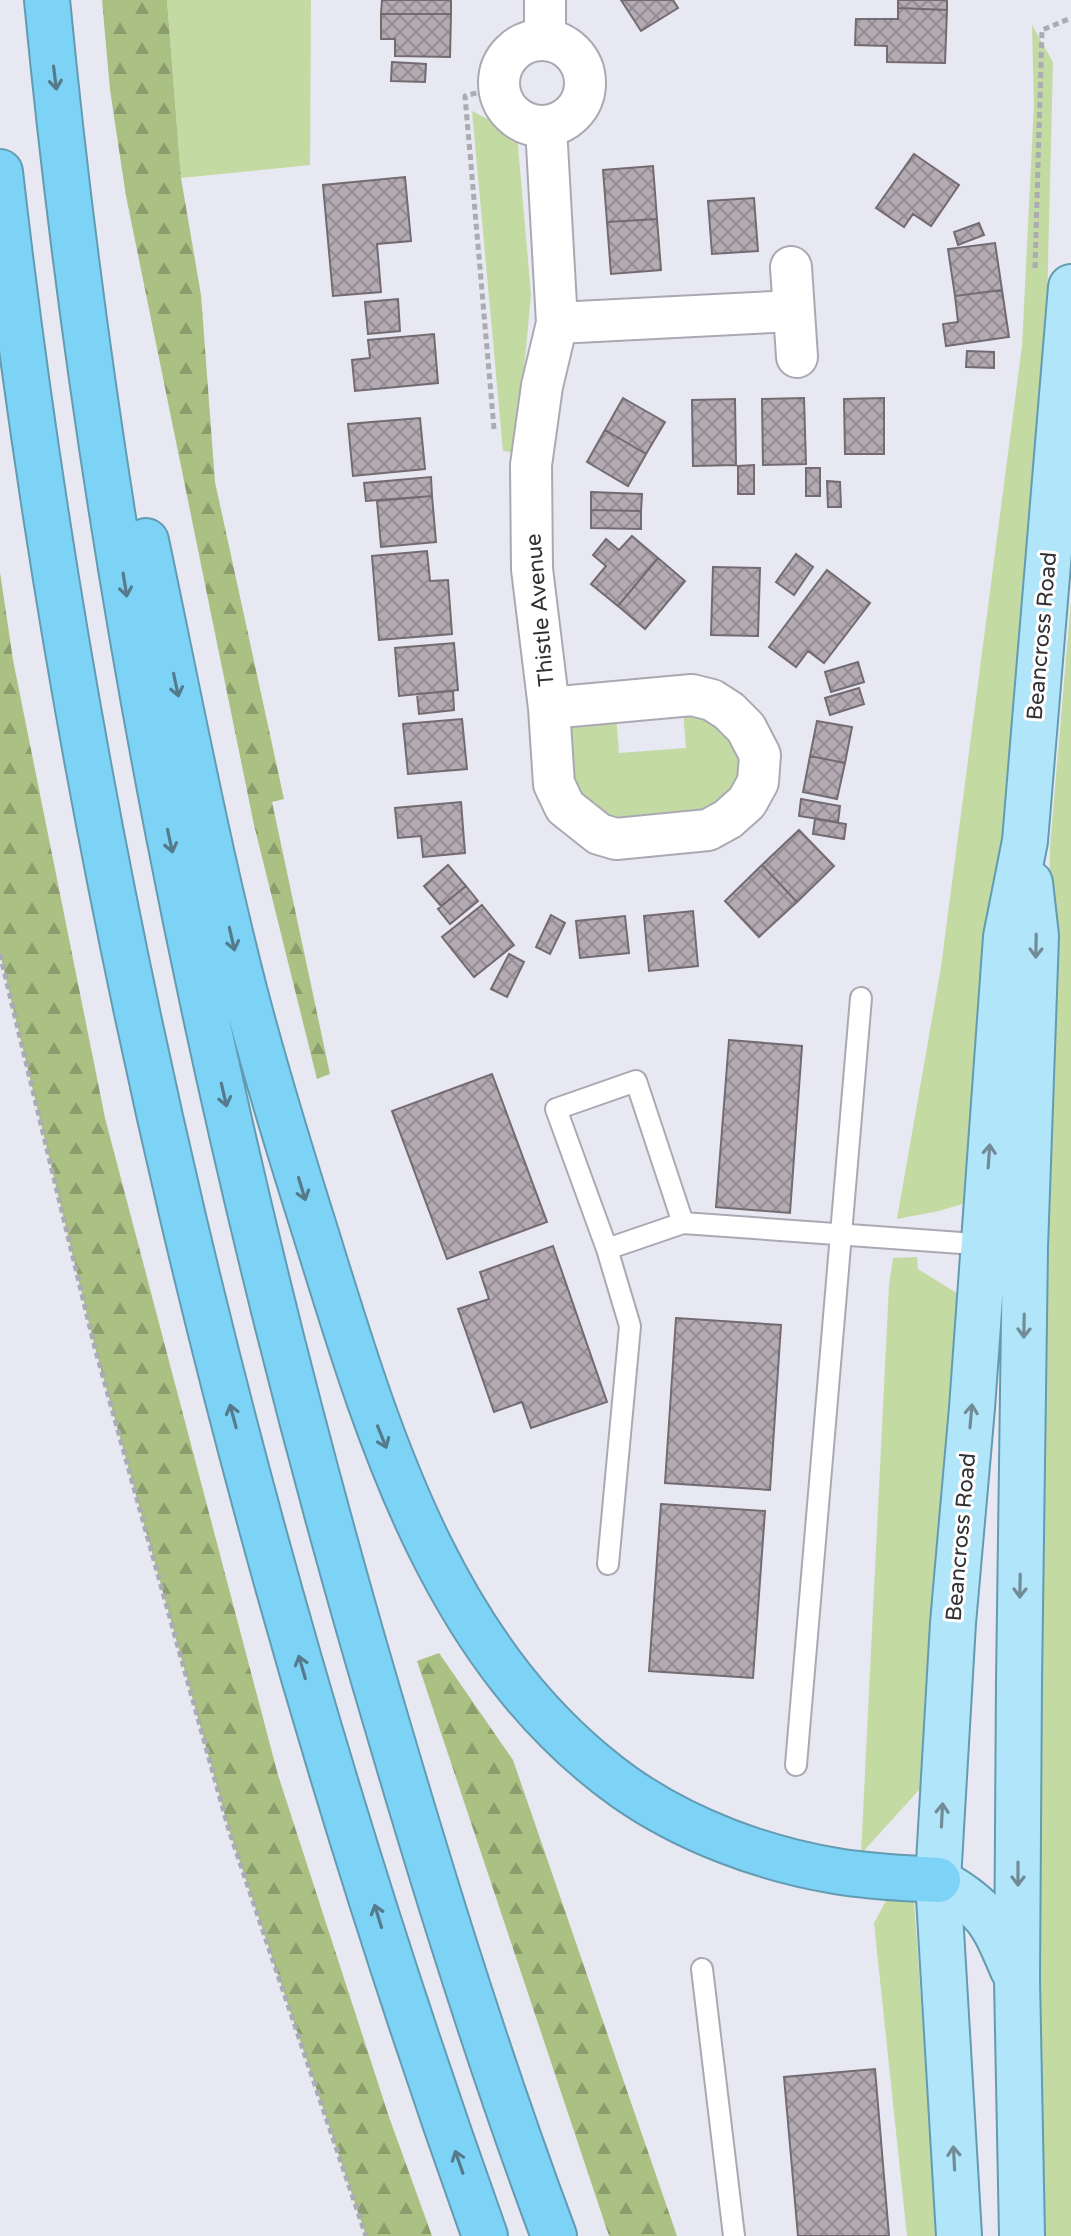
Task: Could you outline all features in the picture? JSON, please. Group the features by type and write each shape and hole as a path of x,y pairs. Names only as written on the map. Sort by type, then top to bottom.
{"highway":[{"path":"47,0 90,355 132,634 169,837 257,1239 310,1449 389,1735 461,1967 554,2236"},
{"path":"63,143 202,807 245,994 356,1365 378,1427 428,1545 457,1600 517,1687 576,1747 642,1799 708,1832 781,1859 836,1871 938,1880"},
{"path":"0,172 33,417 77,693 110,874 171,1165 232,1412 331,1769 410,2017 485,2236"}],"main road":[{"name":"Beancross Road","path":"959,2236 938,1880 953,1623 1006,937 1025,841 1071,287"},
{"name":"Beancross Road","path":"1022,2236 1017,1979 1025,1248 1036,936 1025,841"},
{"path":"938,1880 983,1912 996,1929 1017,1979"}],"street":[{"path":"545,0 545,40"},
{"path":"545,40 561,44 573,54 582,67 585,83 582,99 574,113 546,127 529,125 514,117 503,104 498,87 500,69 511,52 526,42 545,40"},
{"name":"Thistle Avenue","path":"546,127 557,323 542,386 531,465 532,569 549,708 554,784 565,807 599,834 616,839 708,830 728,819 747,802 758,782 760,755 746,728 712,700 692,695 549,708"},
{"path":"791,267 797,357"},
{"path":"557,323 793,311"}],"lane":[{"path":"796,1765 861,998"},
{"path":"608,1564 630,1326 607,1249 556,1109 636,1081 683,1223"},
{"path":"607,1249 683,1223 1025,1248"},
{"path":"702,1969 734,2236"}],"path":[{"path":"498,87 465,96 497,459 531,465"},
{"path":"0,954 94,1344 229,1830 366,2236"}],"green space":[{"path":"102,0 167,0 181,178 201,295 215,482 284,799 272,802 330,1074 317,1079 254,825 126,196 110,90"},
{"path":"167,0 311,0 310,165 181,178"},
{"path":"1032,25 1053,62 1046,346 969,1202 897,1219 941,967 1022,346 1034,105"},
{"path":"472,111 517,134 531,295 516,453 503,451"},
{"path":"0,572 13,660 105,1118 278,1775 389,2117 432,2236 366,2236 229,1830 94,1344 0,954"},
{"path":"1071,600 1071,2236 1040,2236 1034,1686 1050,846"},
{"path":"683,710 718,721 744,762 738,786 709,812 618,822 587,804 572,783 567,730 591,718 616,714 619,753 686,748"},
{"path":"917,1257 918,1269 963,1297 928,1780 861,1854 889,1285 893,1258"},
{"path":"439,1653 513,1760 677,2236 609,2236 417,1661"},
{"path":"887,1899 914,1901 938,2236 907,2236 874,1923"}],"building":[{"path":"382,0 451,0 451,14 381,14"},
{"path":"621,0 673,0 678,8 641,31"},
{"path":"898,0 947,0 947,10 898,8"},
{"path":"898,8 947,10 945,63 887,62 887,46 855,45 856,19 898,19"},
{"path":"381,14 451,14 450,57 395,56 395,39 381,39"},
{"path":"392,62 426,64 425,82 391,81"},
{"path":"914,154 959,185 931,226 913,214 904,227 876,208"},
{"path":"653,166 657,219 607,222 603,170"},
{"path":"405,177 411,241 377,244 381,292 333,296 323,185"},
{"path":"754,198 758,251 712,254 708,201"},
{"path":"657,219 661,270 611,274 607,222"},
{"path":"979,223 984,235 958,245 954,232"},
{"path":"995,243 1002,290 955,296 948,249"},
{"path":"1002,290 1009,337 946,346 943,324 958,322 955,296"},
{"path":"398,299 400,331 368,334 365,302"},
{"path":"434,334 438,383 355,391 352,360 370,358 368,340"},
{"path":"967,351 994,352 994,368 966,367"},
{"path":"623,398 665,422 646,454 605,430"},
{"path":"804,398 806,464 763,465 762,399"},
{"path":"884,398 884,454 845,454 844,399"},
{"path":"735,399 736,465 693,466 692,400"},
{"path":"420,418 425,469 353,476 348,424"},
{"path":"605,430 646,454 628,486 587,462"},
{"path":"754,465 754,494 738,494 738,466"},
{"path":"806,468 820,468 820,496 806,496"},
{"path":"431,477 432,496 366,501 364,483"},
{"path":"827,481 840,482 841,507 828,507"},
{"path":"591,492 642,494 641,511 591,510"},
{"path":"432,496 436,542 381,547 377,501"},
{"path":"591,510 641,511 641,529 591,528"},
{"path":"632,536 658,558 618,606 591,584 606,566 593,555 606,539 619,550"},
{"path":"427,551 430,581 448,580 452,634 379,640 372,556"},
{"path":"796,554 813,567 794,595 776,582"},
{"path":"658,558 685,581 645,629 618,606"},
{"path":"713,567 760,568 758,636 711,635"},
{"path":"827,570 870,603 824,663 808,651 796,667 769,647"},
{"path":"454,643 458,690 399,696 395,648"},
{"path":"858,662 864,682 831,692 825,672"},
{"path":"859,688 864,704 830,715 825,698"},
{"path":"453,691 454,710 419,714 417,694"},
{"path":"462,719 467,769 408,774 403,724"},
{"path":"817,721 852,727 845,763 810,756"},
{"path":"810,756 845,763 837,799 803,792"},
{"path":"801,799 840,806 838,822 799,816"},
{"path":"461,802 465,853 423,857 421,836 398,838 395,808"},
{"path":"815,819 846,824 844,839 813,834"},
{"path":"799,830 834,866 797,902 762,865"},
{"path":"448,865 466,886 441,906 424,886"},
{"path":"762,865 797,902 759,937 725,901"},
{"path":"466,886 478,901 450,924 438,909"},
{"path":"482,905 514,945 474,977 442,937"},
{"path":"693,911 698,966 649,971 644,916"},
{"path":"551,915 565,923 550,954 536,947"},
{"path":"625,916 629,953 580,958 576,921"},
{"path":"509,954 524,962 507,997 491,989"},
{"path":"729,1040 802,1046 790,1213 716,1207"},
{"path":"492,1074 547,1222 447,1259 392,1111"},
{"path":"553,1246 607,1402 531,1428 522,1402 494,1412 458,1309 489,1299 480,1272"},
{"path":"676,1318 781,1325 770,1490 665,1483"},
{"path":"661,1504 765,1511 753,1678 649,1671"},
{"path":"875,2069 889,2236 798,2236 784,2077"}]}
